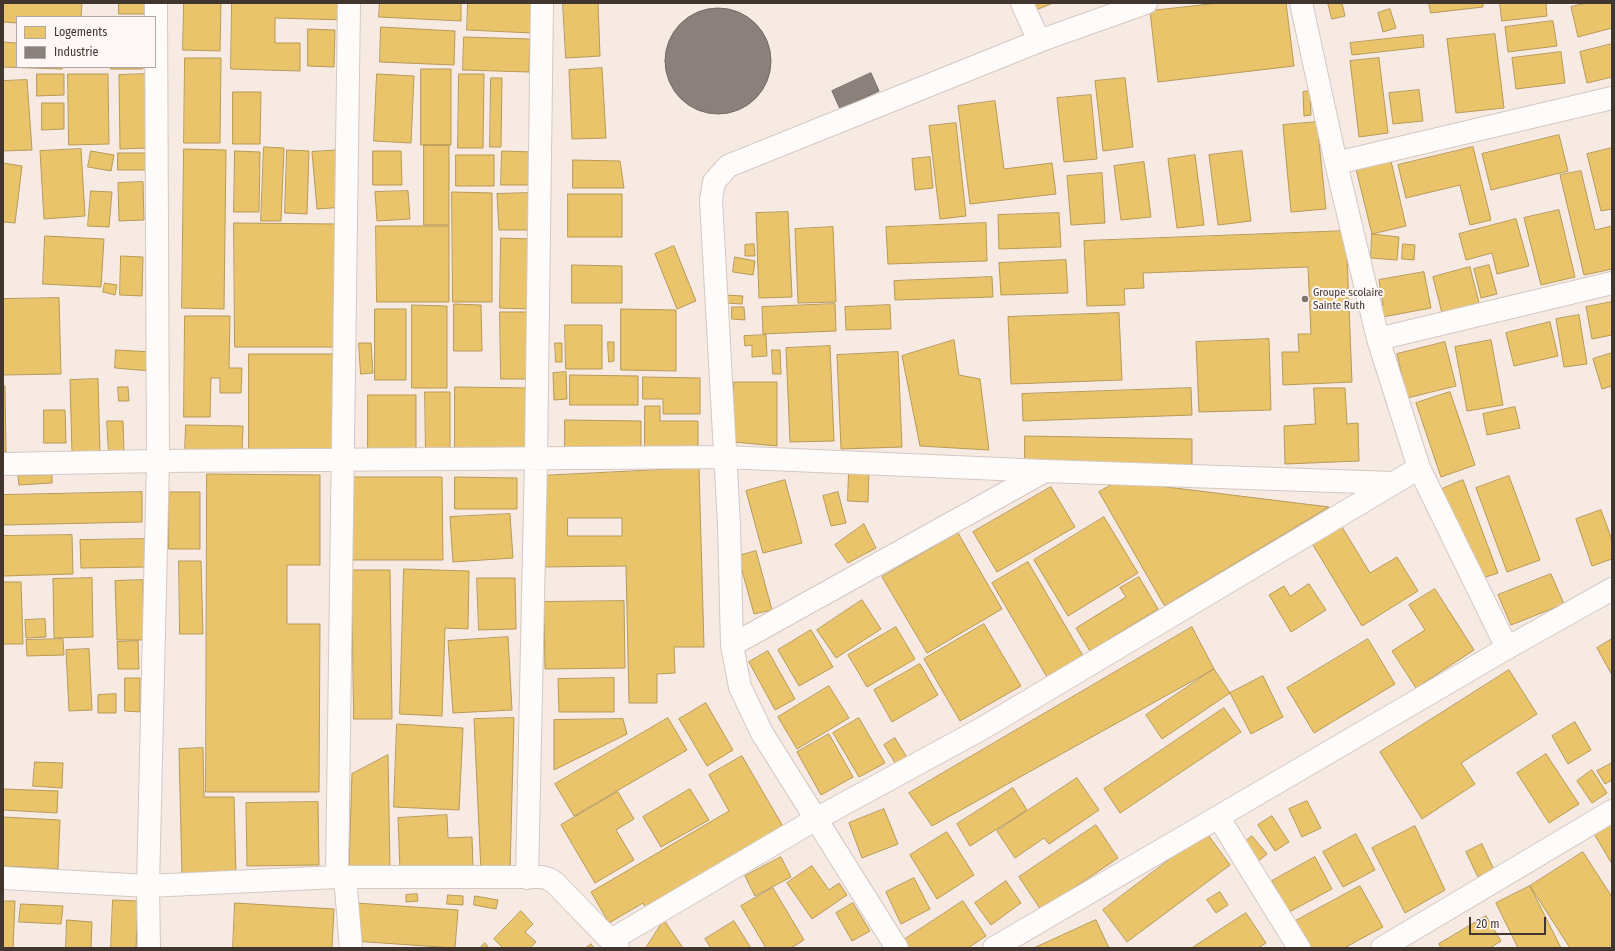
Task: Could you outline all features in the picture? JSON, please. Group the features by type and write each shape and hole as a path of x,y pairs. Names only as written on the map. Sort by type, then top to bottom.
{"street":[{"path":"149,948 148,886 158,461 156,3"},
{"path":"349,3 343,461 341,877 351,948"},
{"path":"527,878 536,459 542,3"},
{"path":"1022,3 1039,41"},
{"path":"897,948 762,733 740,687 732,645 729,524 710,200 714,182 728,166 1039,41 1146,3"},
{"path":"1301,3 1336,163 1378,339 1419,468 1507,648"},
{"path":"1336,163 1612,98"},
{"path":"1378,339 1612,283"},
{"path":"3,464 158,461 343,461 725,457 1045,471 1393,483"},
{"path":"3,878 148,886 341,877 542,877 549,879 614,944 816,819 983,728 1419,468"},
{"path":"732,645 1045,471"},
{"path":"994,948 1219,818 1507,648 1612,589"},
{"path":"1382,948 1612,812"},
{"path":"1219,818 1299,948"}],"building: Logements":[{"path":"3,3 82,3 81,16 16,16 16,23 3,22"},
{"path":"119,3 145,3 146,14 119,14"},
{"path":"184,3 221,3 220,51 183,50"},
{"path":"232,3 346,3 346,20 275,18 275,43 300,43 300,71 231,69"},
{"path":"380,3 461,3 461,21 379,17"},
{"path":"468,3 533,3 532,33 467,30"},
{"path":"563,3 598,3 600,56 566,58"},
{"path":"1033,3 1053,3 1036,10"},
{"path":"1220,3 1286,3 1294,66 1158,82 1150,11"},
{"path":"1328,3 1342,3 1345,16 1332,19"},
{"path":"1429,3 1483,3 1483,7 1431,13"},
{"path":"1500,3 1546,3 1547,16 1502,21"},
{"path":"1588,3 1612,3 1612,28 1578,37 1571,7"},
{"path":"1390,9 1396,28 1383,32 1378,13"},
{"path":"1553,21 1557,46 1508,52 1505,27"},
{"path":"381,27 455,31 454,65 380,62"},
{"path":"308,29 335,30 334,67 308,66"},
{"path":"1495,34 1504,108 1456,113 1447,39"},
{"path":"1423,35 1424,47 1352,55 1350,43"},
{"path":"464,37 530,39 529,72 463,70"},
{"path":"3,42 16,43 16,67 3,67"},
{"path":"1612,44 1612,77 1587,83 1580,52"},
{"path":"1561,52 1565,83 1516,89 1512,58"},
{"path":"185,58 221,58 220,143 184,143"},
{"path":"1379,58 1388,133 1359,137 1350,61"},
{"path":"32,68 62,68 62,69"},
{"path":"111,68 143,68 143,69"},
{"path":"602,68 606,138 572,139 569,70"},
{"path":"421,69 451,69 451,145 421,145"},
{"path":"37,74 64,74 64,95 37,96"},
{"path":"68,74 108,74 109,144 69,145"},
{"path":"147,74 148,148 120,149 119,75"},
{"path":"377,74 414,76 411,143 374,141"},
{"path":"459,74 484,74 483,148 458,148"},
{"path":"491,78 502,78 501,147 490,147"},
{"path":"1125,78 1133,147 1103,151 1095,81"},
{"path":"27,80 32,150 3,151 3,81"},
{"path":"1419,90 1423,121 1393,124 1389,93"},
{"path":"1310,91 1311,115 1304,116 1303,92"},
{"path":"233,92 261,92 260,144 233,144"},
{"path":"1091,95 1097,159 1064,162 1057,98"},
{"path":"995,101 1004,169 1052,163 1056,194 970,204 958,106"},
{"path":"42,103 64,103 64,129 42,130"},
{"path":"1317,122 1326,209 1291,212 1283,125"},
{"path":"956,123 966,216 940,219 929,126"},
{"path":"1559,135 1568,171 1491,190 1482,154"},
{"path":"424,145 449,145 449,225 424,225"},
{"path":"264,147 284,148 281,221 261,221"},
{"path":"1473,147 1491,220 1470,225 1460,185 1406,198 1398,165"},
{"path":"1612,148 1612,209 1601,211 1587,154"},
{"path":"81,149 85,216 44,219 40,151"},
{"path":"184,149 226,150 224,309 182,308"},
{"path":"287,150 309,151 307,214 285,213"},
{"path":"340,150 345,207 317,209 312,152"},
{"path":"91,151 114,155 111,171 88,167"},
{"path":"235,151 260,152 259,212 234,212"},
{"path":"373,151 401,151 402,185 373,185"},
{"path":"502,151 534,152 533,185 501,185"},
{"path":"1242,151 1251,221 1218,225 1209,155"},
{"path":"118,153 145,153 146,170 118,170"},
{"path":"456,155 494,155 494,186 456,186"},
{"path":"1195,155 1204,225 1177,228 1168,159"},
{"path":"930,157 933,188 915,190 912,159"},
{"path":"573,160 620,161 624,188 573,188"},
{"path":"1391,161 1406,226 1372,234 1356,169"},
{"path":"1144,162 1151,217 1121,220 1114,166"},
{"path":"3,163 22,166 15,223 3,222"},
{"path":"1581,171 1595,230 1612,226 1612,269 1584,275 1560,175"},
{"path":"1102,173 1105,223 1071,225 1067,176"},
{"path":"143,182 144,220 119,221 118,183"},
{"path":"91,191 112,192 109,227 88,226"},
{"path":"408,191 410,219 377,221 375,192"},
{"path":"452,192 492,193 492,302 453,302"},
{"path":"528,193 530,230 499,230 497,194"},
{"path":"568,194 622,194 622,237 568,237"},
{"path":"1559,210 1575,277 1541,285 1524,218"},
{"path":"788,212 792,297 759,298 756,213"},
{"path":"1059,213 1061,247 999,249 998,215"},
{"path":"1516,219 1529,266 1497,274 1492,253 1466,260 1459,234"},
{"path":"234,223 337,224 337,347 235,347"},
{"path":"986,223 987,261 888,264 886,227"},
{"path":"376,226 449,226 449,302 377,302"},
{"path":"833,227 836,302 798,303 795,229"},
{"path":"1346,231 1352,382 1283,385 1282,352 1299,352 1298,334 1311,334 1308,267 1143,273 1144,288 1124,289 1125,305 1087,306 1084,241"},
{"path":"1372,234 1399,237 1397,260 1371,258"},
{"path":"45,236 104,239 101,287 43,284"},
{"path":"501,238 531,239 529,309 500,308"},
{"path":"754,244 755,256 745,256 745,245"},
{"path":"1403,244 1415,245 1414,260 1402,259"},
{"path":"674,246 696,301 677,309 655,254"},
{"path":"121,256 143,257 142,296 120,295"},
{"path":"735,257 755,261 753,275 733,272"},
{"path":"1066,260 1068,293 1001,295 999,263"},
{"path":"572,265 622,266 622,303 572,303"},
{"path":"1489,265 1497,294 1481,298 1474,269"},
{"path":"1470,267 1479,303 1442,313 1433,277"},
{"path":"1424,272 1431,308 1377,318 1376,307 1383,305 1379,280"},
{"path":"992,277 993,297 895,300 894,281"},
{"path":"105,283 117,285 115,295 103,292"},
{"path":"725,295 743,296 742,304 725,303"},
{"path":"59,298 61,374 3,375 3,299"},
{"path":"1612,302 1612,335 1592,339 1586,307"},
{"path":"454,304 481,305 482,351 454,351"},
{"path":"835,304 836,331 763,334 762,307"},
{"path":"412,305 447,306 447,388 412,388"},
{"path":"890,305 891,329 846,330 845,307"},
{"path":"732,307 744,307 745,320 732,319"},
{"path":"375,309 406,309 406,380 375,380"},
{"path":"621,309 676,310 676,371 621,370"},
{"path":"500,312 527,312 528,379 501,379"},
{"path":"1119,313 1122,380 1011,384 1008,317"},
{"path":"1579,315 1587,364 1564,367 1556,319"},
{"path":"185,316 230,316 229,368 242,368 241,393 220,393 220,378 211,378 210,417 184,417"},
{"path":"1550,322 1558,356 1514,366 1506,333"},
{"path":"565,325 602,325 602,369 566,369"},
{"path":"766,335 767,356 752,357 752,345 745,346 744,336"},
{"path":"1269,339 1271,410 1199,412 1196,342"},
{"path":"954,340 959,375 980,379 989,450 920,446 902,356"},
{"path":"1491,340 1503,405 1467,411 1455,347"},
{"path":"608,342 614,342 614,361 609,362"},
{"path":"1445,342 1456,386 1407,398 1397,354"},
{"path":"359,343 371,343 373,373 361,374"},
{"path":"555,343 562,343 562,362 556,362"},
{"path":"830,346 834,441 790,442 786,348"},
{"path":"116,350 152,352 151,371 115,368"},
{"path":"772,350 780,350 781,374 773,374"},
{"path":"898,352 902,447 841,449 837,355"},
{"path":"1612,353 1612,386 1602,389 1593,359"},
{"path":"249,354 335,354 336,453 249,453"},
{"path":"566,372 567,399 554,400 553,373"},
{"path":"570,375 638,376 638,405 570,405"},
{"path":"643,377 700,378 700,414 663,414 663,399 643,399"},
{"path":"98,379 100,453 72,454 70,380"},
{"path":"734,382 777,382 777,446 733,442"},
{"path":"3,386 5,386 6,452 3,452"},
{"path":"118,387 128,387 129,401 119,401"},
{"path":"455,387 530,388 530,455 455,455"},
{"path":"1191,388 1192,415 1023,421 1022,394"},
{"path":"1314,388 1345,388 1347,424 1358,423 1359,461 1285,464 1284,426 1315,424"},
{"path":"425,392 450,392 450,454 426,454"},
{"path":"1450,392 1475,465 1441,477 1416,403"},
{"path":"368,395 416,395 416,452 368,452"},
{"path":"645,406 660,406 660,421 698,421 698,449 645,449"},
{"path":"1515,407 1520,428 1487,435 1483,414"},
{"path":"44,410 65,410 66,443 44,443"},
{"path":"565,420 641,421 641,453 565,452"},
{"path":"107,421 123,421 124,452 109,453"},
{"path":"186,425 243,426 242,453 185,452"},
{"path":"1025,436 1192,439 1192,465 1025,463"},
{"path":"699,468 704,647 674,647 675,673 657,674 657,703 629,703 626,566 541,567 539,476","holes":["568,518 622,518 622,536 568,536"]},
{"path":"849,471 869,471 868,502 848,501"},
{"path":"207,474 320,475 320,565 287,565 287,624 320,624 319,792 206,792"},
{"path":"52,475 52,483 19,485 18,476"},
{"path":"1509,476 1540,560 1507,572 1476,488"},
{"path":"352,477 442,477 443,560 353,560"},
{"path":"455,477 517,478 517,509 455,509"},
{"path":"785,480 802,543 763,553 746,491"},
{"path":"1463,480 1498,573 1477,580 1442,489"},
{"path":"1118,481 1329,507 1164,605 1099,492"},
{"path":"1051,487 1075,527 997,572 973,532"},
{"path":"142,492 142,522 3,525 3,495"},
{"path":"169,492 200,492 200,549 169,549"},
{"path":"838,492 846,523 831,526 823,496"},
{"path":"1601,510 1612,540 1612,559 1592,566 1576,519"},
{"path":"510,514 513,558 453,562 450,517"},
{"path":"1104,517 1138,573 1068,616 1034,560"},
{"path":"864,524 876,548 848,563 835,545"},
{"path":"1342,527 1370,573 1397,557 1418,591 1362,626 1313,545"},
{"path":"958,533 1002,609 927,653 882,577"},
{"path":"72,535 73,574 3,576 3,536"},
{"path":"145,539 146,567 81,568 80,540"},
{"path":"756,551 772,610 754,614 738,556"},
{"path":"179,561 201,561 203,634 180,634"},
{"path":"1028,562 1083,656 1047,677 992,583"},
{"path":"404,569 469,571 468,629 445,628 442,716 400,714"},
{"path":"352,570 390,570 392,719 354,719"},
{"path":"1551,574 1564,604 1511,625 1498,595"},
{"path":"1139,577 1158,609 1090,651 1076,628 1126,597 1120,588"},
{"path":"92,578 93,637 54,638 53,579"},
{"path":"477,578 515,578 516,629 479,630"},
{"path":"143,580 144,640 117,640 115,581"},
{"path":"3,582 21,582 23,644 3,644"},
{"path":"1309,584 1326,610 1291,632 1269,595 1284,586 1290,596"},
{"path":"1435,589 1474,650 1416,688 1392,651 1425,630 1409,605"},
{"path":"862,600 881,629 836,658 817,630"},
{"path":"624,601 625,668 545,669 544,602"},
{"path":"45,619 46,637 26,638 25,620"},
{"path":"984,624 1021,686 960,721 924,659"},
{"path":"896,627 915,659 867,687 848,655"},
{"path":"1192,627 1214,669 932,826 909,793"},
{"path":"811,630 833,667 799,686 778,650"},
{"path":"508,637 512,710 453,713 448,641"},
{"path":"63,639 64,655 27,656 26,640"},
{"path":"1368,639 1395,684 1314,733 1287,688"},
{"path":"1612,639 1612,675 1597,648"},
{"path":"138,641 139,669 118,669 117,642"},
{"path":"89,649 92,710 69,711 66,650"},
{"path":"768,651 795,699 775,710 749,662"},
{"path":"920,664 938,695 892,722 874,690"},
{"path":"1214,669 1230,693 1162,739 1146,715"},
{"path":"1509,670 1537,714 1461,763 1475,784 1422,819 1380,752"},
{"path":"1263,676 1283,717 1251,734 1230,693"},
{"path":"125,678 140,678 140,712 125,711"},
{"path":"614,678 614,712 559,712 558,679"},
{"path":"829,686 849,718 797,749 778,717"},
{"path":"116,694 116,713 98,713 98,695"},
{"path":"706,703 733,750 707,766 679,719"},
{"path":"1224,708 1241,732 1120,813 1104,789"},
{"path":"514,718 510,871 481,872 474,719"},
{"path":"668,718 687,750 574,816 555,784"},
{"path":"859,718 885,763 859,777 833,733"},
{"path":"623,719 627,734 554,770 554,720"},
{"path":"1575,722 1591,750 1568,764 1552,736"},
{"path":"397,724 463,728 459,810 394,807"},
{"path":"829,734 853,777 821,795 797,752"},
{"path":"895,738 908,759 897,766 884,745"},
{"path":"203,748 204,797 234,797 236,875 182,876 179,749"},
{"path":"1546,754 1579,804 1549,823 1517,773"},
{"path":"388,755 390,868 349,868 352,774"},
{"path":"742,756 785,830 647,910 643,903 609,923 591,892 729,811 709,775"},
{"path":"35,762 63,763 62,788 33,786"},
{"path":"1612,763 1612,780 1605,784 1597,771"},
{"path":"1592,770 1607,793 1592,803 1577,781"},
{"path":"1077,778 1099,810 1049,844 1044,838 1015,858 997,831"},
{"path":"1013,788 1027,810 970,846 957,824"},
{"path":"3,789 58,791 57,813 3,810"},
{"path":"690,789 709,820 661,847 643,817"},
{"path":"618,792 634,819 616,830 634,860 595,883 561,825"},
{"path":"1307,801 1321,828 1302,837 1289,809"},
{"path":"318,802 319,865 247,866 246,803"},
{"path":"884,809 898,844 862,858 849,823"},
{"path":"447,815 448,838 472,837 473,867 400,870 398,818"},
{"path":"1272,816 1289,842 1275,851 1258,825"},
{"path":"3,817 60,820 58,869 3,866"},
{"path":"1612,820 1612,864 1593,832"},
{"path":"1096,825 1118,858 1041,910 1019,877"},
{"path":"1415,826 1445,890 1405,913 1372,848"},
{"path":"947,832 974,875 937,899 910,855"},
{"path":"1206,832 1230,865 1127,942 1103,910"},
{"path":"1356,834 1375,870 1343,887 1323,852"},
{"path":"1252,836 1267,854 1255,864 1240,846"},
{"path":"1482,844 1494,870 1478,877 1466,852"},
{"path":"1583,852 1612,897 1612,948 1570,948 1530,886"},
{"path":"781,857 791,877 755,896 745,876"},
{"path":"1315,857 1332,889 1289,912 1272,881"},
{"path":"812,866 829,890 839,883 847,895 812,919 787,883"},
{"path":"914,878 930,909 901,924 886,892"},
{"path":"1006,881 1021,903 991,925 975,903"},
{"path":"1360,886 1383,927 1344,948 1303,948 1290,924"},
{"path":"1530,886 1561,948 1518,948 1496,903"},
{"path":"773,888 804,940 791,948 766,948 741,906"},
{"path":"1220,892 1228,905 1216,913 1207,900"},
{"path":"417,894 418,901 406,902 406,895"},
{"path":"448,895 463,896 463,905 447,904"},
{"path":"475,896 498,900 496,909 474,905"},
{"path":"113,900 138,901 136,948 111,948"},
{"path":"3,901 15,901 13,948 3,948"},
{"path":"963,901 986,936 968,948 907,948 902,941"},
{"path":"235,903 334,909 332,948 233,948"},
{"path":"356,903 458,910 455,948 353,941"},
{"path":"853,903 870,931 852,941 836,913"},
{"path":"21,904 63,906 61,924 19,922"},
{"path":"521,911 533,924 525,932 536,942 530,948 503,948 494,939"},
{"path":"1246,913 1266,943 1258,948 1192,948"},
{"path":"1486,916 1501,941 1490,948 1441,948 1439,944"},
{"path":"67,920 92,922 91,948 66,948"},
{"path":"664,920 683,948 646,948"},
{"path":"1096,920 1109,948 1034,948"},
{"path":"734,921 751,948 711,948 705,939"},
{"path":"485,943 489,948 480,948"},
{"path":"591,944 594,948 586,948"}],"building: Industrie":[{"path":"718,8 738,12 755,24 767,41 771,61 767,81 755,98 738,110 718,114 698,110 681,98 669,81 665,61 669,41 681,24 698,12"},
{"path":"871,73 879,91 840,109 832,91"}],"place":[{"name":"Groupe scolaire Sainte Ruth","path":"1305,299"}]}
